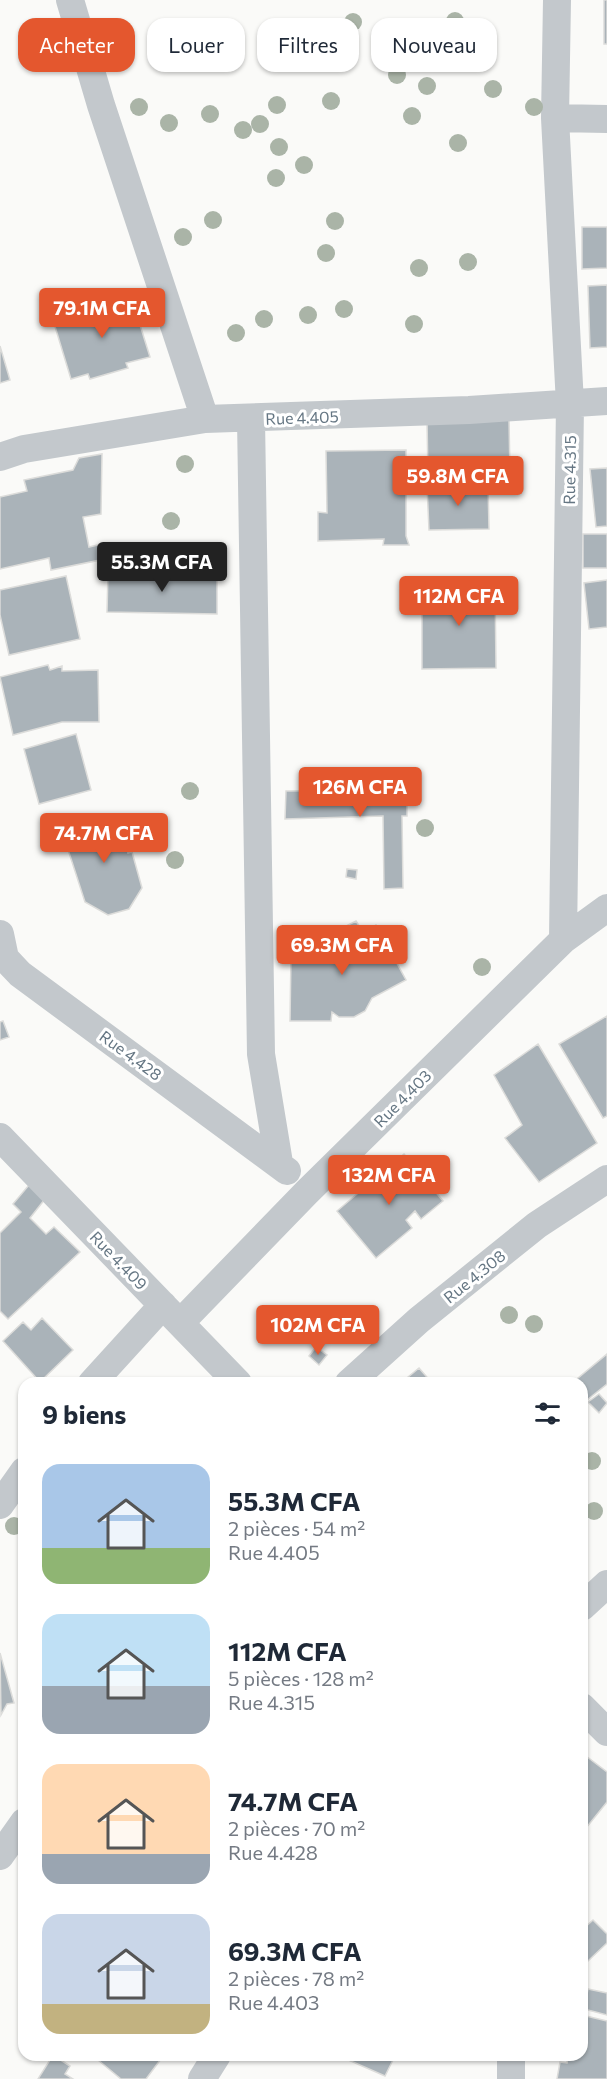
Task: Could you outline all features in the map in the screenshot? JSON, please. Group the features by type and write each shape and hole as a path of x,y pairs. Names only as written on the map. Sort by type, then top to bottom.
{"street":[{"path":"70,0 105,116 205,419"},
{"name":"Rue 4.315","path":"557,0 555,118 570,404 563,940"},
{"path":"555,118 607,119"},
{"name":"Rue 4.405","path":"0,457 24,449 205,419 251,419 607,401"},
{"path":"251,419 261,1054 279,1163"},
{"name":"Rue 4.403","path":"99,1377 307,1192 563,940 607,908"},
{"name":"Rue 4.428","path":"0,934 5,958 20,974 279,1163 307,1192"},
{"name":"Rue 4.409","path":"0,1137 232,1377"},
{"name":"Rue 4.308","path":"356,1377 419,1320 537,1225 607,1179"},
{"path":"0,1505 18,1480"},
{"path":"588,1601 607,1584"},
{"path":"588,1713 607,1732"},
{"path":"0,1856 18,1830"},
{"path":"202,2079 213,2061"},
{"path":"511,2061 511,2079"}],"building":[{"path":"604,0 607,0 607,44 604,44"},
{"path":"582,227 607,227 607,268 582,269"},
{"path":"607,285 607,347 590,348 588,286"},
{"path":"131,296 150,357 126,363 128,368 90,379 88,374 71,379 53,320"},
{"path":"0,346 10,380 0,383"},
{"path":"509,420 510,474 428,475 427,421"},
{"path":"406,450 406,536 409,545 383,545 384,539 318,541 318,512 327,513 326,451"},
{"path":"102,454 101,514 83,517 89,547 102,544 100,560 51,570 49,558 0,569 0,497 27,491 24,480 73,470 79,458"},
{"path":"607,468 607,526 596,527 590,469"},
{"path":"488,484 489,529 429,530 427,486"},
{"path":"583,534 607,534 607,568 583,568"},
{"path":"108,572 217,574 217,614 107,612"},
{"path":"66,576 80,639 9,655 0,615 0,590"},
{"path":"607,580 607,627 589,629 584,583"},
{"path":"495,585 496,668 422,669 422,587"},
{"path":"48,665 50,670 62,666 62,671 98,670 99,722 62,722 13,735 0,677"},
{"path":"76,734 91,790 39,804 24,749"},
{"path":"407,790 407,816 402,816 403,888 384,889 383,816 285,819 286,791"},
{"path":"123,814 129,840 126,841 128,853 132,852 142,888 129,909 108,915 85,902 62,831"},
{"path":"347,869 357,870 356,879 346,877"},
{"path":"356,921 363,932 376,925 406,980 372,998 365,1011 354,1017 339,1017 332,1012 331,1021 290,1021 291,955 325,953 325,946 337,944 332,933"},
{"path":"607,1016 607,1116 603,1118 559,1044"},
{"path":"3,1021 9,1037 0,1040 0,1022"},
{"path":"538,1044 597,1143 539,1182 505,1138 522,1125 494,1075"},
{"path":"404,1154 443,1201 421,1219 415,1211 406,1220 412,1228 376,1258 337,1211"},
{"path":"29,1185 45,1199 30,1218 46,1234 54,1227 80,1252 8,1319 0,1311 0,1233 21,1212 13,1204"},
{"path":"42,1318 73,1350 45,1377 35,1377 3,1341 23,1322 31,1330"},
{"path":"316,1347 327,1355 319,1365 309,1356"},
{"path":"607,1354 607,1384 588,1399 588,1377 579,1377"},
{"path":"419,1368 427,1377 408,1377"},
{"path":"599,1394 607,1403 599,1413 588,1402"},
{"path":"0,1653 14,1703 7,1704 1,1715"},
{"path":"588,1758 607,1772 607,1802 588,1826"},
{"path":"593,1920 607,1934 607,1943 588,1961 588,1925"},
{"path":"588,1989 607,1993 607,2015 588,2010"},
{"path":"588,2016 607,2021 607,2079 557,2079 560,2062 567,2063 567,2061 588,2061"},
{"path":"49,2061 62,2061 70,2066 65,2074 73,2079 38,2079"},
{"path":"99,2061 160,2061 146,2079 121,2079"},
{"path":"351,2061 392,2061 385,2076"}]}
